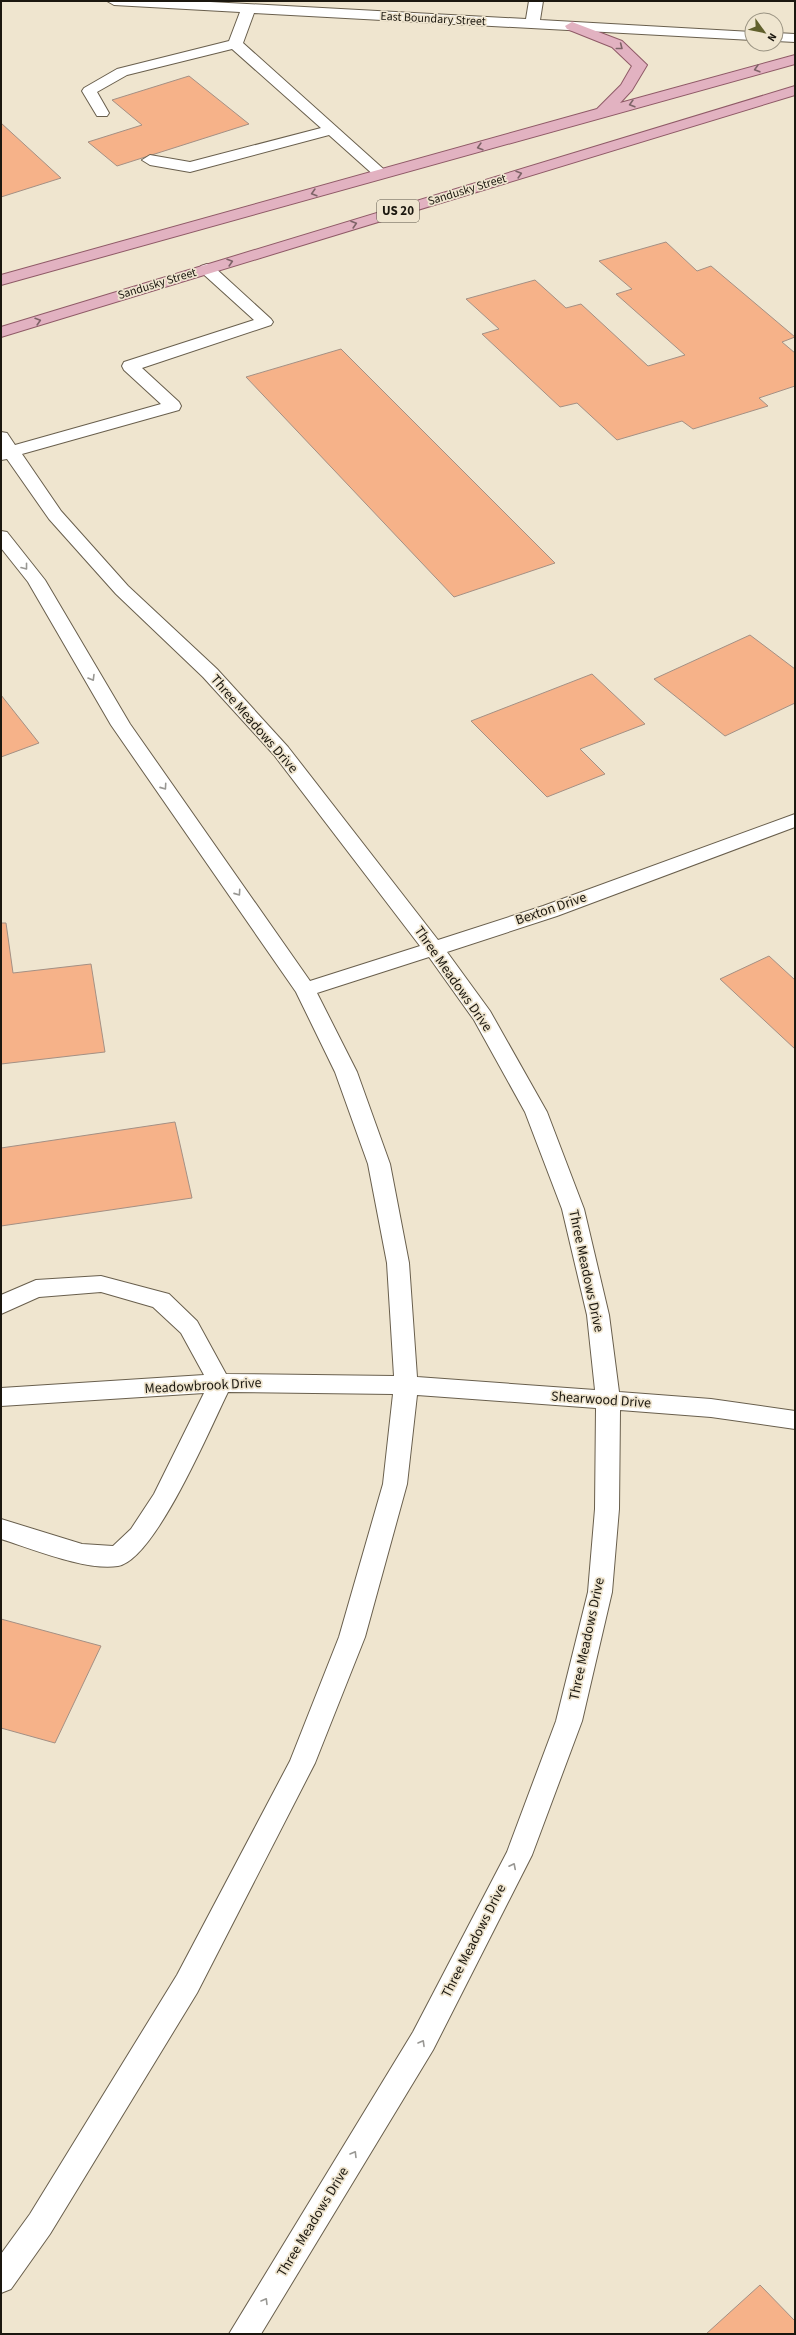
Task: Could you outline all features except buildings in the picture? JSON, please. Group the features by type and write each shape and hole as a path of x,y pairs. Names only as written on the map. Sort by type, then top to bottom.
{"main road":[{"path":"572,26 617,44 640,65 627,86 602,113"},
{"path":"1,280 795,59"},
{"name":"Sandusky Street","path":"1,332 795,90"}],"street":[{"name":"East Boundary Street","path":"114,1 744,36"},
{"path":"532,24 536,1"},
{"path":"235,44 248,9"},
{"path":"784,37 795,38"},
{"path":"102,113 89,91 122,72 235,44"},
{"path":"235,44 381,174"},
{"path":"150,160 190,167 332,130"},
{"path":"5,448 173,406 130,366 265,322 207,269"},
{"name":"Three Meadows Drive","path":"5,448 55,515 122,590 210,673 280,752 433,948 483,1016 539,1119 573,1209 598,1315 608,1400 607,1508 600,1592 569,1721 518,1855 424,2041 244,2334"},
{"path":"1,536 36,580 120,725 305,990 346,1072 379,1164 398,1263 406,1385 393,1492 352,1637 302,1763 187,1984 40,2224 1,2279"},
{"name":"Bexton Drive","path":"305,990 550,910 795,820"},
{"path":"1,1304 36,1289 101,1284 161,1300 189,1326 220,1384 163,1499 140,1536 118,1556 82,1554 1,1529"},
{"name":"Meadowbrook Drive","path":"1,1397 244,1382 406,1385"},
{"name":"Shearwood Drive","path":"406,1385 711,1408 795,1420"}]}
